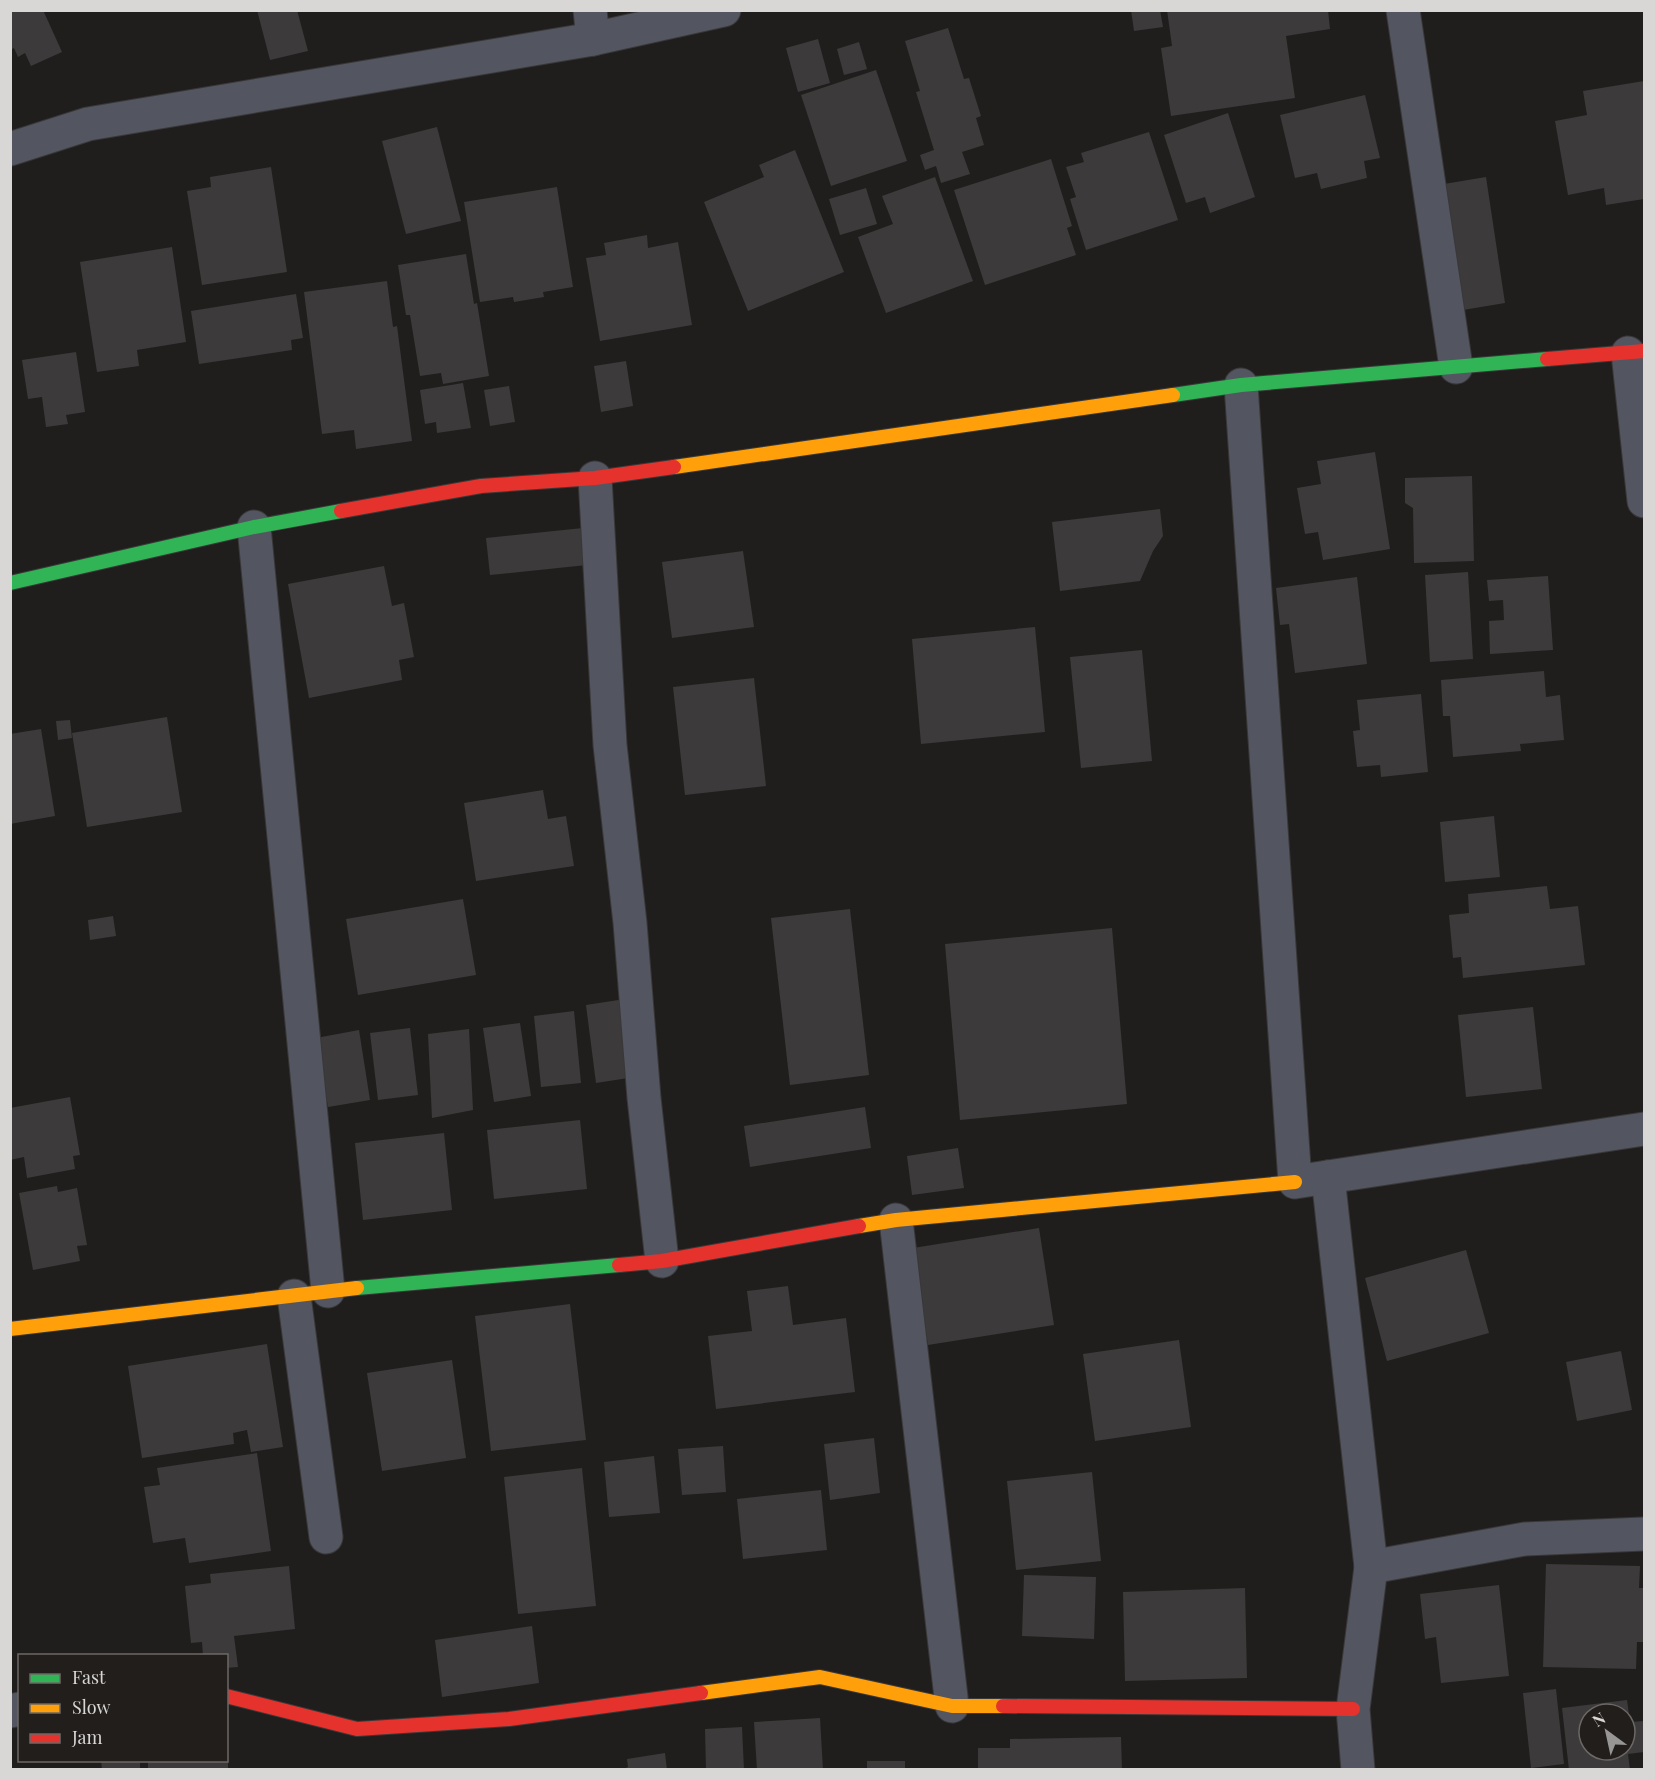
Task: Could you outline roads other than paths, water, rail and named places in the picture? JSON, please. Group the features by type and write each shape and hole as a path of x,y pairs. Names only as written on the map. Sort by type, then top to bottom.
{"street":[{"path":"10,149 88,124 591,25 724,10"},
{"path":"1403,10 1456,367"},
{"path":"10,583 254,527 481,486 595,478 1241,385 1636,352 1644,501"},
{"path":"1241,385 1295,1182"},
{"path":"595,478 610,745 630,923 644,1098 662,1261"},
{"path":"254,527 328,1291"},
{"path":"10,1329 328,1291 662,1261 896,1220 1295,1182 1644,1129"},
{"path":"1328,1177 1371,1567 1353,1709 1358,1770"},
{"path":"896,1220 952,1706"},
{"path":"294,1296 326,1537"},
{"path":"1371,1567 1525,1539 1644,1534"},
{"path":"228,1697 357,1729 509,1719 820,1677 952,1706 1353,1709"}]}
